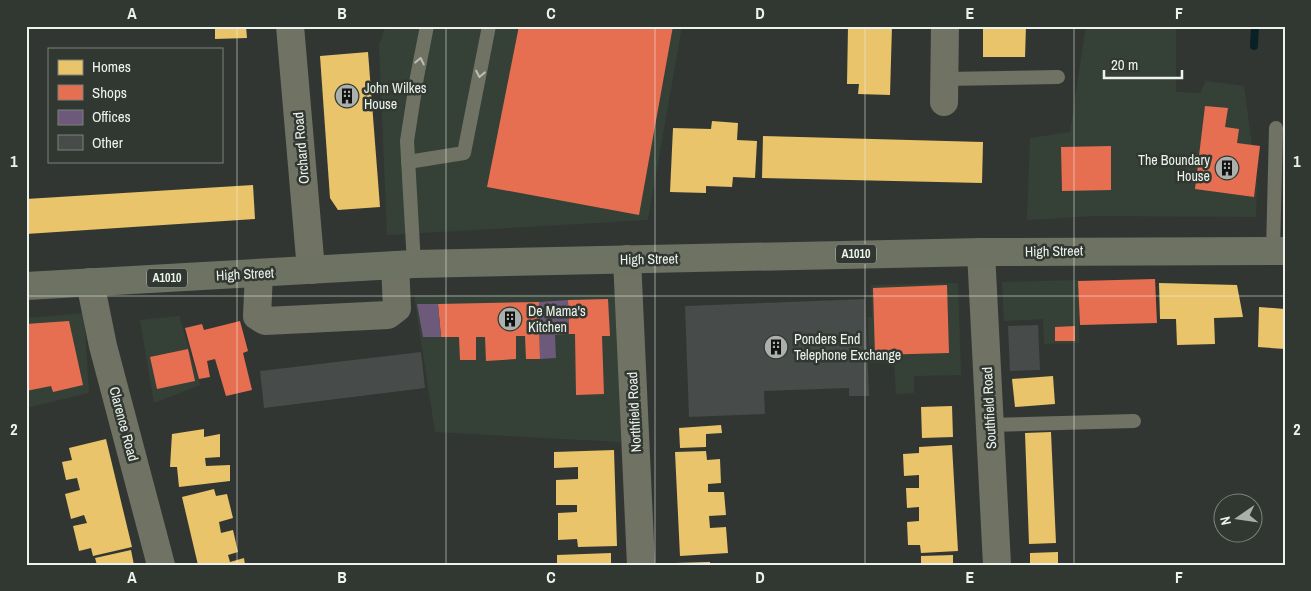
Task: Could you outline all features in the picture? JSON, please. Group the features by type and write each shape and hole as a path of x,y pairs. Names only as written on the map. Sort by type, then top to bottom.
{"main road":[{"name":"High Street","path":"26,286 404,265 981,252 1279,251"}],"street":[{"name":"Orchard Road","path":"290,26 311,270"},
{"path":"944,90 945,26"},
{"name":"Southfield Road","path":"981,252 997,565"},
{"name":"Northfield Road","path":"627,259 641,565"},
{"path":"259,273 257,316 265,321 388,315 397,308 404,265"},
{"name":"Clarence Road","path":"90,282 103,346 162,565"}],"lane":[{"path":"404,265 408,162 407,141 417,76 428,26"},
{"path":"408,162 464,153 490,26"},
{"path":"944,90 1058,77"},
{"path":"1276,128 1279,251"},
{"path":"989,425 1134,421"}],"shaded area":[{"path":"386,26 682,26 648,220 387,235 379,44"},
{"path":"1086,26 1176,26 1176,92 1200,93 1206,81 1244,86 1257,184 1256,217 1094,216 1027,220 1030,138 1070,132"},
{"path":"1079,280 1079,343 1044,344 1043,319 1004,321 1002,282"},
{"path":"958,283 961,375 914,376 914,393 896,394 894,363 869,363 868,317 872,317 871,285"},
{"path":"616,294 621,442 435,432 414,295"},
{"path":"84,313 89,393 26,408 26,318"},
{"path":"179,316 200,385 154,403 140,320"}],"building: Homes":[{"path":"215,26 246,26 247,38 215,39"},
{"path":"848,26 892,26 890,95 858,94 859,84 847,84"},
{"path":"983,26 1026,26 1025,57 983,57"},
{"name":"John Wilkes House","path":"368,52 380,207 338,210 330,198 320,56"},
{"path":"712,121 738,123 737,140 757,141 755,178 733,177 732,187 706,186 706,193 670,192 673,128 711,129"},
{"path":"763,136 983,142 982,183 762,178"},
{"path":"253,185 255,219 26,234 26,199"},
{"path":"1159,283 1237,285 1243,317 1214,318 1215,344 1177,345 1176,319 1160,319"},
{"path":"1259,307 1285,309 1285,349 1258,347"},
{"path":"1053,376 1055,404 1015,407 1012,379"},
{"path":"952,406 953,437 922,438 921,407"},
{"path":"721,425 722,433 706,434 706,447 680,448 679,428"},
{"path":"204,429 204,437 220,434 220,457 205,458 206,466 230,465 230,481 179,487 177,467 170,467 172,434"},
{"path":"1051,432 1056,543 1029,544 1025,433"},
{"path":"106,439 132,547 93,556 91,548 79,551 73,526 87,523 84,515 71,519 65,494 80,490 77,478 66,480 62,462 72,460 69,448"},
{"path":"952,445 958,551 921,553 920,545 908,545 907,522 919,521 919,507 907,508 906,488 919,488 919,475 904,476 903,454 919,453 919,447"},
{"path":"614,450 617,546 578,547 577,539 558,540 558,513 577,512 577,505 556,505 556,480 578,479 578,467 554,468 554,452"},
{"path":"706,451 707,460 720,459 721,483 708,484 708,492 724,492 726,515 709,516 710,528 726,527 728,553 680,556 675,452"},
{"path":"214,489 216,496 227,494 233,518 219,522 221,533 233,530 238,552 228,555 230,562 244,558 245,565 198,565 182,497"},
{"path":"131,550 134,565 97,565 95,558"},
{"path":"1058,552 1058,565 1030,565 1030,553"},
{"path":"611,553 611,565 557,565 557,555"},
{"path":"953,555 953,565 921,565 921,556"},
{"path":"710,562 710,565 676,565 675,563"}],"building: Shops":[{"path":"519,26 673,26 639,215 487,187"},
{"name":"The Boundary House","path":"1205,106 1228,108 1225,127 1239,129 1237,143 1260,146 1254,197 1195,189"},
{"path":"1111,146 1111,190 1062,191 1061,147"},
{"path":"1155,279 1157,323 1080,325 1078,281"},
{"path":"947,285 949,353 875,355 873,288"},
{"path":"608,299 610,336 602,336 604,394 576,395 575,334 569,334 568,300"},
{"path":"539,302 540,359 526,359 525,336 516,336 516,359 486,361 485,337 476,337 476,360 460,360 459,337 441,337 438,304"},
{"path":"69,321 83,385 53,392 51,386 26,391 26,324"},
{"path":"240,321 248,351 243,353 252,390 226,396 215,359 207,361 210,377 199,379 185,328 202,324 204,330"},
{"path":"1075,326 1075,341 1055,341 1055,327"},
{"path":"188,349 195,381 157,389 150,357"}],"building: Offices":[{"path":"568,300 569,334 555,335 556,358 540,359 539,302"},
{"path":"417,304 438,304 441,337 423,337"}],"building: Other":[{"name":"Ponders End Telephone Exchange","path":"865,299 869,396 849,396 849,388 764,391 765,414 689,417 685,306"},
{"path":"1038,325 1040,370 1010,371 1008,326"},
{"path":"421,352 425,388 264,408 260,371"}],"waterway":[{"path":"1254,46 1255,26"}],"place":[{"name":"John Wilkes House","path":"347,96"},
{"name":"The Boundary House","path":"1227,168"},
{"name":"De Mama's Kitchen","path":"510,319"},
{"name":"Ponders End Telephone Exchange","path":"776,347"}]}
